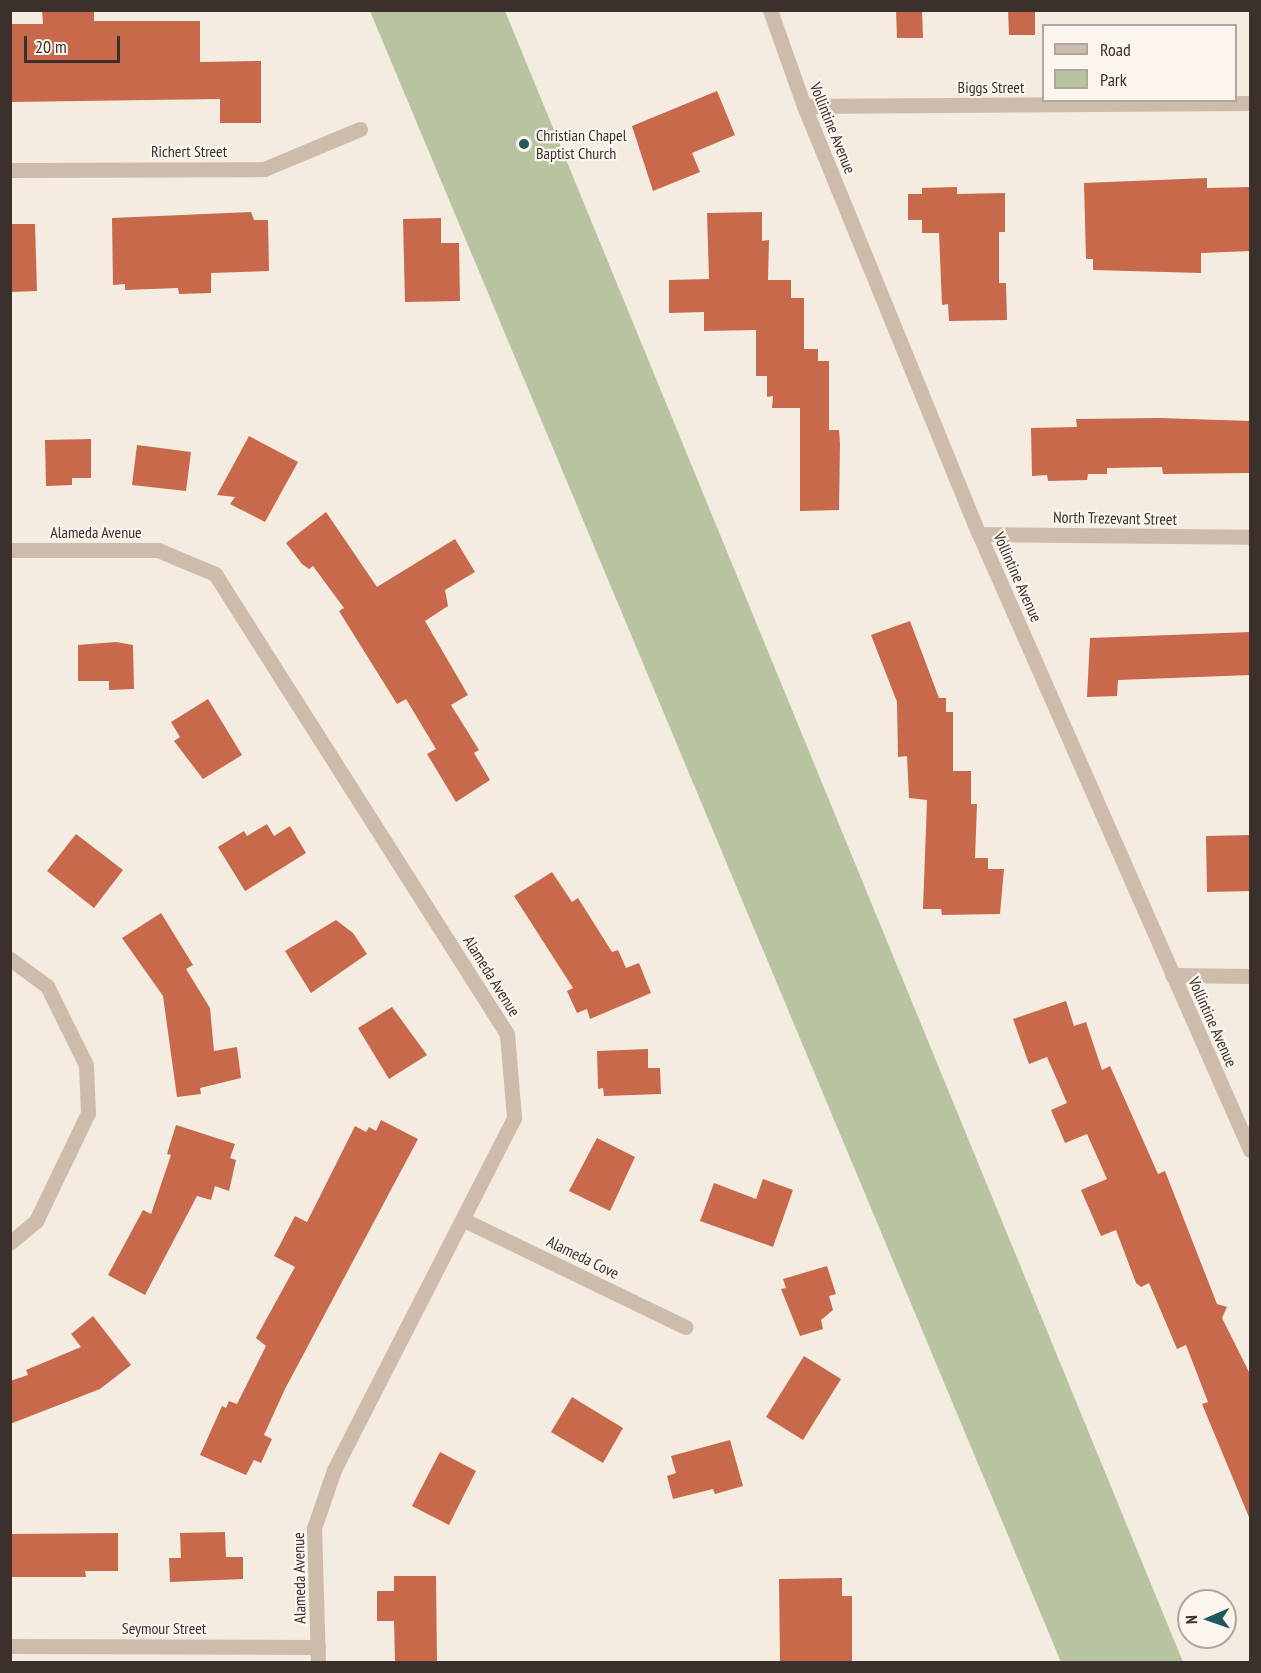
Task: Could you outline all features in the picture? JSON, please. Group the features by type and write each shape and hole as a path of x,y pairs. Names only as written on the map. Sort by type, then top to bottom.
{"street":[{"name":"Vollintine Avenue","path":"770,10 804,106 979,534 1251,1150"},
{"name":"Biggs Street","path":"804,106 1251,103"},
{"name":"Richert Street","path":"10,170 264,169 360,129"},
{"name":"North Trezevant Street","path":"979,534 1251,537"},
{"name":"Alameda Avenue","path":"10,550 158,550 215,574 507,1034 514,1118 327,1489 314,1528 318,1662"},
{"path":"10,959 48,986 86,1065 88,1113 36,1221 10,1243"},
{"path":"1172,975 1251,976"},
{"name":"Alameda Cove","path":"464,1220 686,1327"},
{"name":"Seymour Street","path":"10,1646 318,1647"}],"green space":[{"path":"370,11 505,11 1183,1662 1061,1662"}],"building":[{"path":"42,10 94,10 94,21 200,21 200,62 261,61 261,123 220,123 220,99 10,102 10,24 43,24"},
{"path":"896,10 922,10 923,38 897,38"},
{"path":"1008,10 1035,10 1035,35 1009,35"},
{"path":"717,91 735,135 692,153 700,172 653,191 632,126"},
{"path":"1207,178 1207,188 1251,187 1251,251 1201,253 1201,273 1093,270 1093,259 1086,259 1084,183"},
{"path":"957,187 957,194 1005,193 1005,232 999,232 999,283 1006,283 1007,320 949,321 948,304 942,305 939,233 922,233 922,220 908,220 908,194 922,194 922,188"},
{"path":"251,212 254,220 268,220 269,271 211,273 211,293 179,294 178,288 125,290 125,284 113,285 112,218"},
{"path":"762,212 762,241 769,240 768,280 791,280 791,298 804,298 804,349 818,349 818,361 829,361 829,430 839,430 840,444 839,510 800,511 800,408 772,408 773,396 767,397 767,376 756,376 756,330 704,331 704,312 669,313 669,280 709,279 707,213"},
{"path":"441,218 441,243 459,243 460,301 405,302 403,219"},
{"path":"10,224 35,224 37,291 10,292"},
{"path":"1159,418 1251,421 1251,473 1163,474 1162,467 1107,468 1107,474 1088,474 1087,480 1048,481 1047,475 1032,476 1031,428 1077,427 1076,419"},
{"path":"249,436 298,462 265,522 230,504 235,497 217,495"},
{"path":"91,439 91,478 72,478 72,485 46,486 45,440"},
{"path":"137,445 191,452 186,491 132,485"},
{"path":"326,512 377,587 455,539 475,572 445,590 448,606 425,621 468,695 451,705 479,750 474,753 490,780 456,802 427,754 436,749 406,699 397,704 339,611 344,608 313,566 309,569 302,564 286,543"},
{"path":"910,621 939,698 946,698 946,712 953,712 953,771 971,771 971,804 977,804 975,858 988,858 988,869 1004,869 1000,914 942,915 941,909 923,909 927,800 909,798 907,756 898,757 897,702 871,635"},
{"path":"1251,632 1251,675 1118,680 1117,696 1087,697 1090,638"},
{"path":"116,642 133,645 134,689 109,690 109,681 78,681 78,645"},
{"path":"208,699 242,755 203,779 174,741 180,737 171,722"},
{"path":"267,824 274,836 290,826 306,853 245,891 218,847 244,831 247,836"},
{"path":"76,834 123,870 94,908 47,871"},
{"path":"1251,835 1251,891 1207,892 1206,836"},
{"path":"552,872 572,902 578,898 612,952 618,950 626,968 639,963 651,993 590,1019 587,1009 577,1013 567,991 573,988 514,896"},
{"path":"161,913 193,965 186,969 210,1008 214,1051 237,1047 241,1078 200,1088 201,1094 177,1097 163,996 122,938"},
{"path":"336,920 353,933 367,954 311,993 285,951"},
{"path":"1066,1001 1074,1026 1086,1022 1102,1070 1110,1066 1158,1174 1165,1171 1217,1304 1227,1307 1222,1318 1251,1376 1251,1522 1202,1404 1208,1402 1186,1345 1177,1349 1149,1283 1141,1287 1136,1283 1116,1230 1101,1236 1081,1190 1107,1179 1087,1134 1065,1143 1051,1110 1067,1103 1047,1057 1029,1064 1013,1019"},
{"path":"392,1007 427,1055 389,1079 358,1028"},
{"path":"648,1049 648,1068 660,1068 661,1094 604,1096 603,1088 598,1089 597,1051"},
{"path":"381,1120 418,1139 285,1389 264,1435 272,1439 261,1463 254,1460 246,1475 200,1455 222,1406 226,1408 229,1401 237,1404 266,1346 256,1338 295,1267 274,1256 295,1216 307,1222 355,1126 366,1132 369,1127 376,1131"},
{"path":"176,1125 235,1144 230,1158 236,1160 229,1191 215,1186 211,1200 197,1196 145,1295 108,1275 143,1210 151,1214 171,1155 167,1154"},
{"path":"597,1138 635,1157 610,1211 569,1191"},
{"path":"763,1179 793,1190 773,1247 700,1221 714,1183 756,1199"},
{"path":"827,1266 836,1294 829,1296 833,1310 821,1320 823,1329 800,1336 781,1289 786,1288 783,1279"},
{"path":"93,1316 131,1365 100,1389 10,1424 10,1381 28,1375 26,1370 81,1347 71,1334"},
{"path":"804,1356 841,1379 803,1440 766,1417"},
{"path":"572,1397 623,1428 603,1463 551,1432"},
{"path":"730,1440 743,1486 715,1494 713,1489 673,1499 667,1476 676,1473 671,1456"},
{"path":"440,1452 476,1471 449,1525 412,1506"},
{"path":"225,1532 226,1557 243,1557 243,1579 170,1582 169,1558 181,1558 180,1533"},
{"path":"118,1533 118,1571 85,1571 86,1577 10,1577 10,1534"},
{"path":"394,1576 436,1576 437,1662 395,1662 394,1621 377,1621 377,1591 394,1591"},
{"path":"842,1578 842,1596 852,1596 852,1662 780,1662 779,1579"}],"place":[{"name":"Christian Chapel Baptist Church","path":"524,144"}]}
